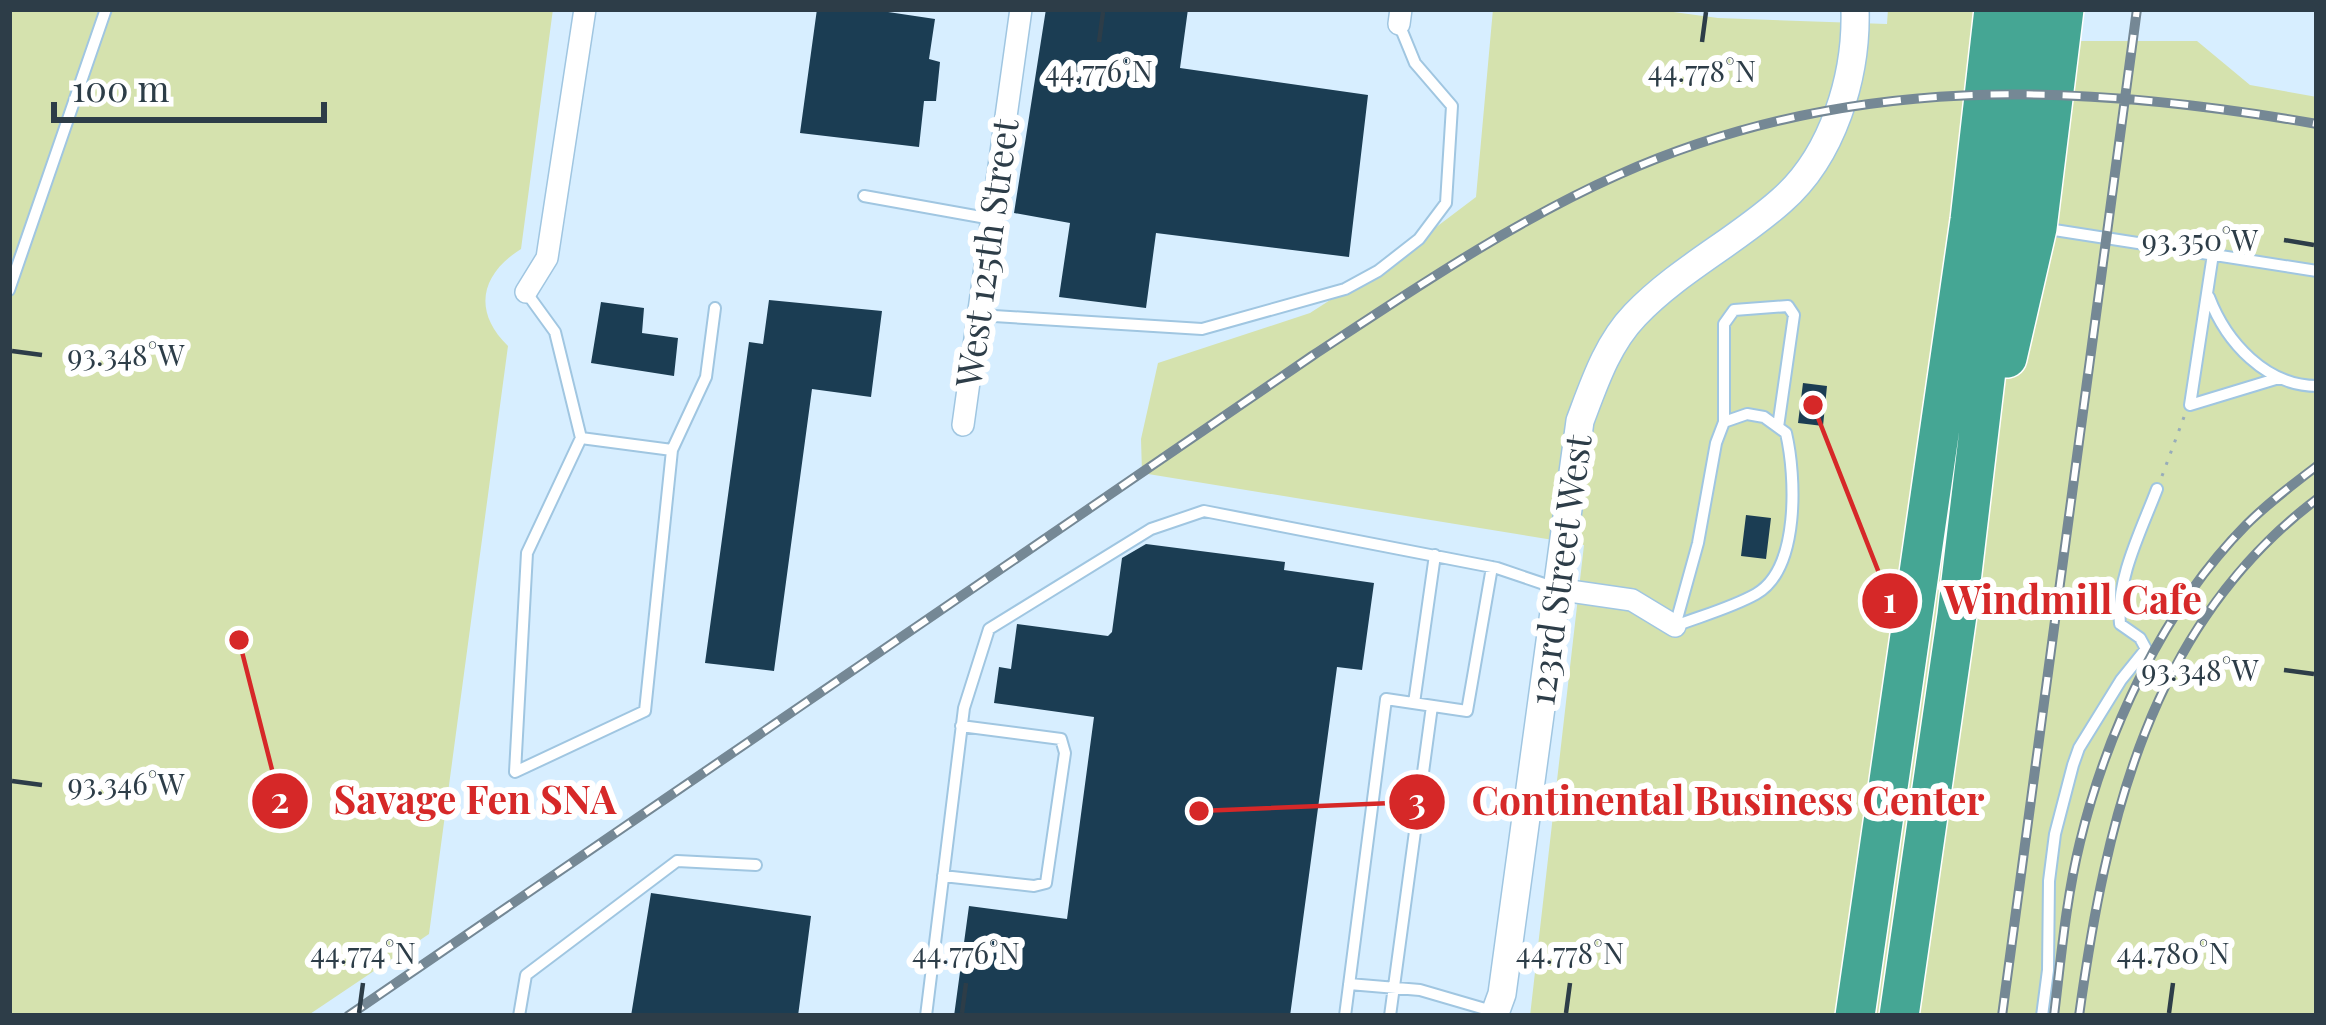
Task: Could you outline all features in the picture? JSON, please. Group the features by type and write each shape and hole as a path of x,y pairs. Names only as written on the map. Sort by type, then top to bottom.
{"highway":[{"path":"1855,1016 1970,220 1994,9"},
{"path":"1899,1016 1938,757 2029,9"},
{"path":"1973,479 2023,302 2037,228 2064,9"}],"street":[{"path":"526,292 547,259 585,9"},
{"name":"West 125th Street","path":"963,425 1022,9"},
{"name":"123rd Street West","path":"1495,1014 1502,994 1580,421 1603,362 1634,316 1719,245 1783,200 1820,152 1857,48 1856,9"},
{"path":"1556,589 1632,600 1675,626"}],"lane":[{"path":"9,290 106,9"},
{"path":"978,315 1202,328 1345,290 1378,271 1419,239 1446,202 1452,106 1415,63 1400,16"},
{"path":"864,196 992,219"},
{"path":"2037,228 2317,271"},
{"path":"2212,254 2190,405 2279,378"},
{"path":"526,292 555,332 581,438 527,553 515,772 645,711 672,450 706,377 715,308"},
{"path":"2208,294 2217,318 2259,366 2279,378 2317,386"},
{"path":"1675,626 1724,422 1724,324 1734,310 1788,306 1794,315 1778,427"},
{"path":"1675,626 1759,593 1776,575 1786,547 1795,470 1786,434 1764,417 1747,414 1724,422"},
{"path":"581,438 672,450"},
{"path":"2042,1016 2055,835 2079,748 2121,680 2146,650 2140,638 2120,624 2119,599 2157,489"},
{"path":"926,1016 962,726 989,628 1151,529 1204,511 1492,567 1556,589"},
{"path":"1414,704 1435,555"},
{"path":"1345,1016 1385,700 1467,711 1492,567"},
{"path":"1390,1016 1432,706"},
{"path":"943,876 1034,886 1046,883 1065,753 1061,739 962,726"},
{"path":"519,1016 526,975 677,861 756,865"},
{"path":"1349,984 1420,990 1495,1014"}],"path":[{"path":"2157,489 2190,405"}],"green space":[{"path":"9,9 553,9 521,249 497,270 486,294 489,320 508,346 429,934 307,1016 9,1016"},
{"path":"1493,9 1651,9 1718,18 1887,24 1888,9 1964,9 2073,41 2197,41 2250,85 2317,97 2317,1016 1530,1016 1584,545 1142,473 1141,439 1158,363 1310,313 1394,259 1476,197"}],"building":[{"path":"817,9 868,9 935,19 929,59 940,62 936,101 924,101 919,147 800,133"},
{"path":"1046,9 1188,9 1180,68 1368,95 1349,257 1156,233 1146,308 1059,297 1070,223 1014,213"},
{"path":"769,300 882,311 871,397 812,389 774,671 705,663 749,342 763,344"},
{"path":"601,302 644,308 642,333 678,338 674,376 591,363"},
{"path":"1803,383 1827,386 1823,426 1798,423"},
{"path":"1746,515 1771,518 1766,559 1741,556"},
{"path":"1146,544 1285,562 1284,570 1374,583 1362,670 1337,667 1290,1016 954,1016 969,906 1067,919 1094,717 994,703 999,667 1011,669 1017,624 1108,636 1122,558"},
{"path":"651,893 811,916 798,1016 631,1016"}],"railway":[{"path":"2002,1016 2137,9"},
{"path":"348,1016 1312,356 1499,237 1618,175 1704,142 1790,118 1876,103 1963,96 2139,100 2317,124"},
{"path":"2054,1016 2080,842 2106,757 2142,673 2216,558 2254,517 2317,466"},
{"path":"2079,1016 2104,870 2122,800 2175,666 2213,605 2260,549 2317,499"}],"place":[{"name":"Windmill Cafe","path":"1813,405"},
{"name":"Savage Fen SNA","path":"239,640"},
{"name":"Continental Business Center","path":"1199,811"}]}
